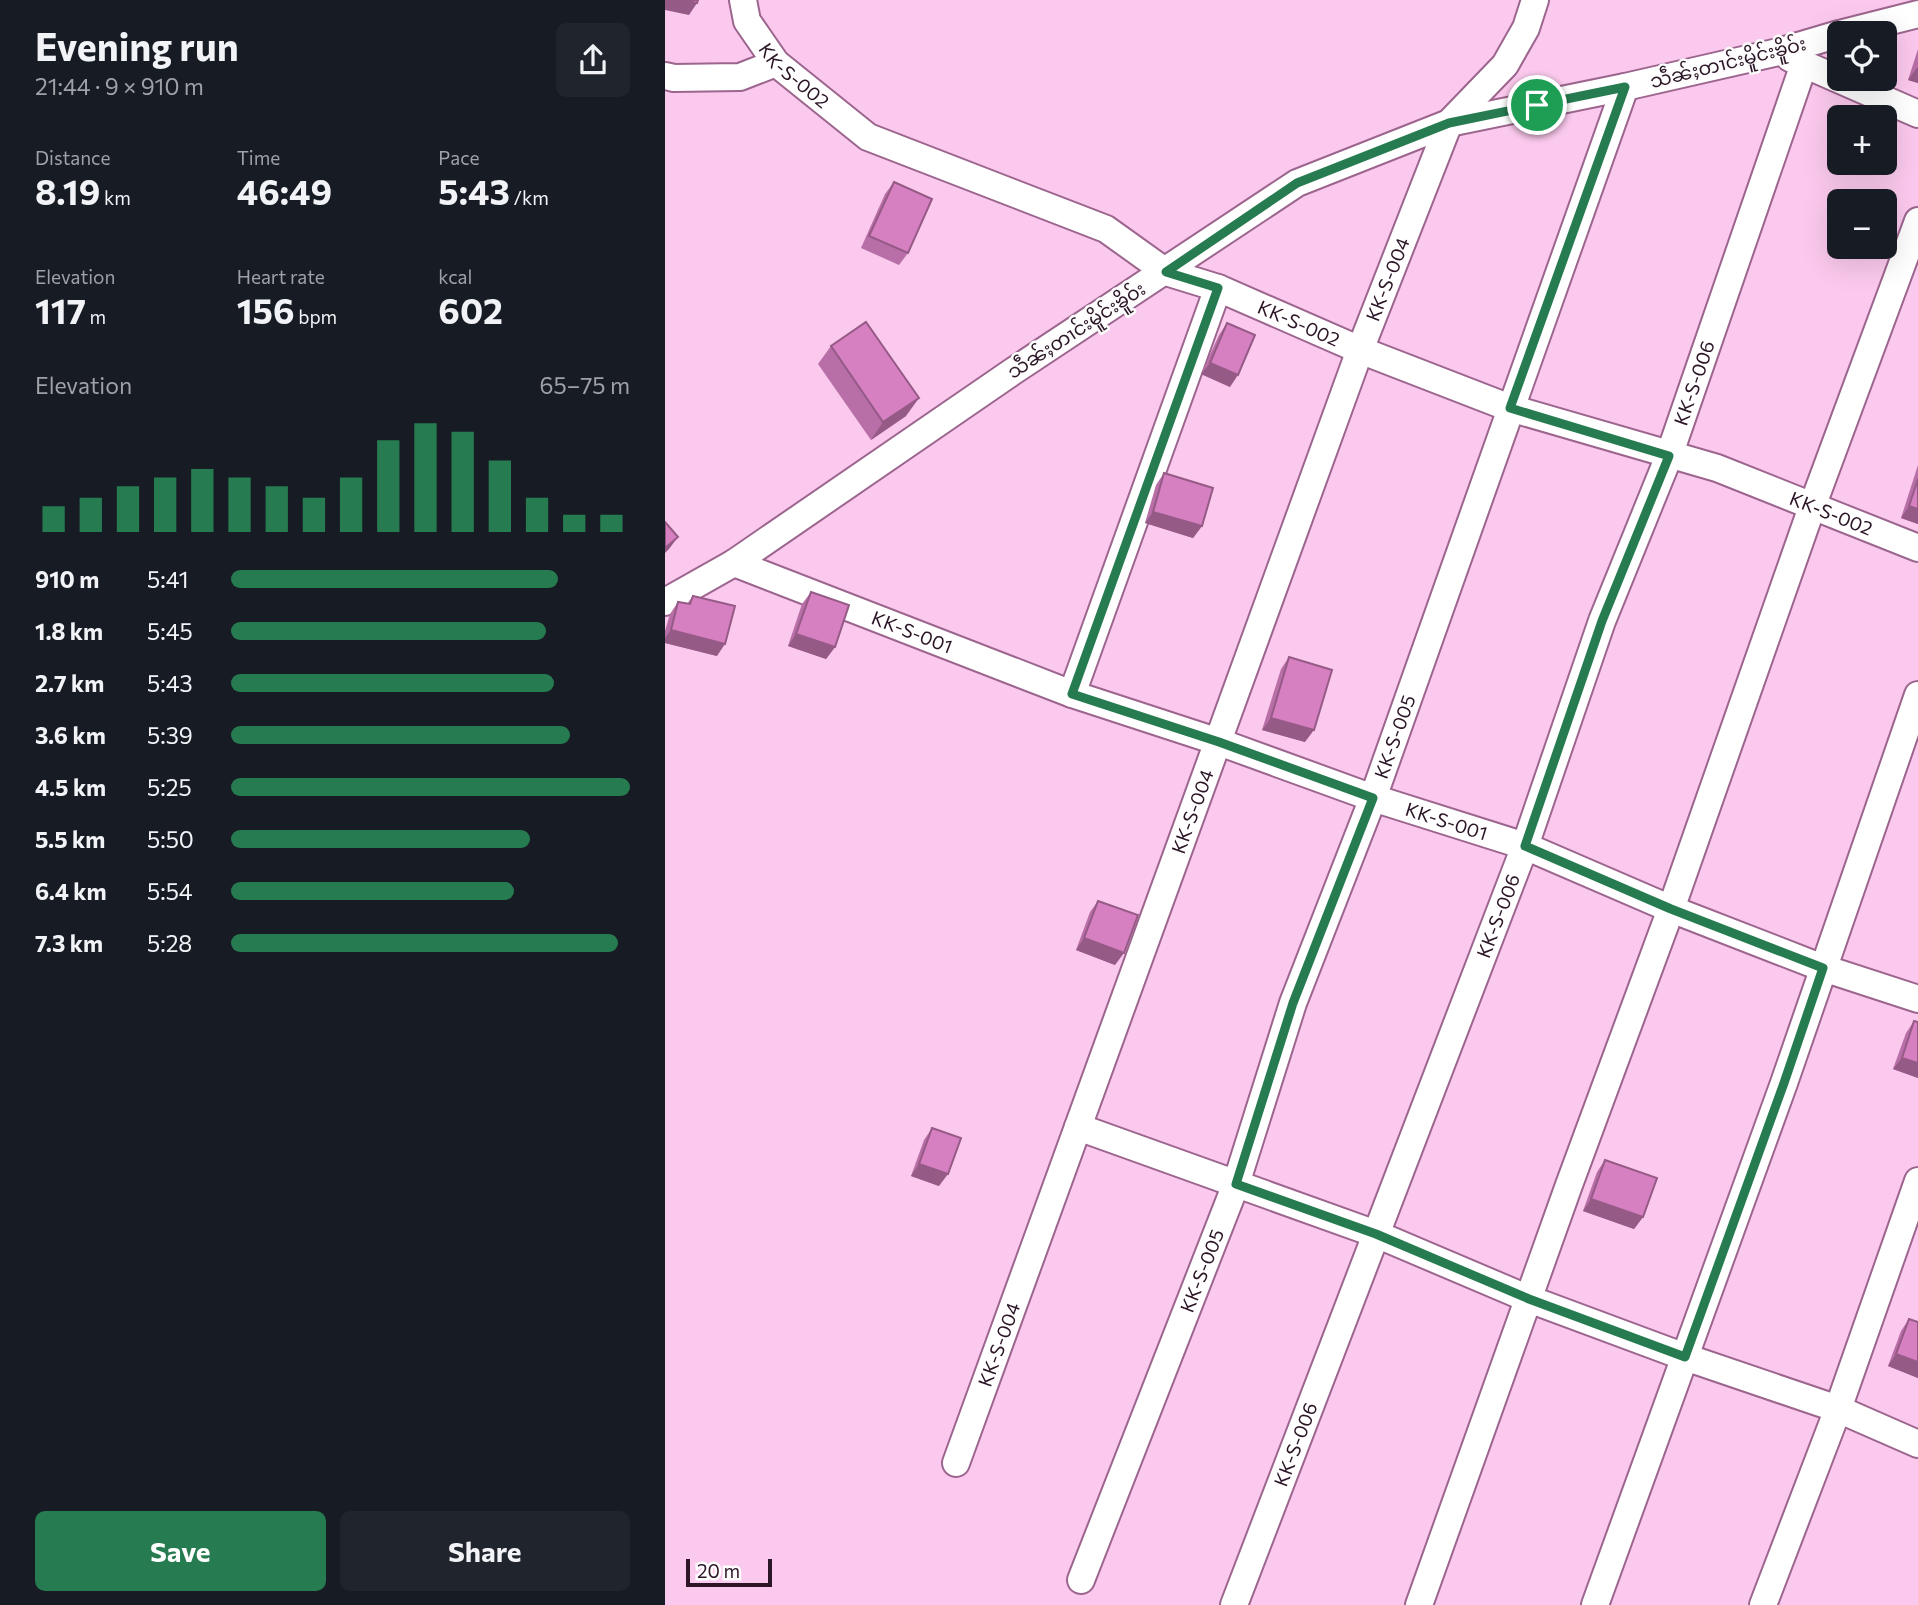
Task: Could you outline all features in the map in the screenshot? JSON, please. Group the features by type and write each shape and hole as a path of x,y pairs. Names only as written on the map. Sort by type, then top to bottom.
{"street":[{"name":"KK-S-002","path":"743,0 747,21 776,63 868,137 1106,229 1166,272 1218,288 1360,349 1510,408 1717,468 1918,548"},
{"path":"1449,123 1505,65 1527,28 1535,0"},
{"name":"သဵၼ်ႈတၢင်းမိူင်းၶိူဝ်း","path":"1891,21 1918,14"},
{"name":"သဵၼ်ႈတၢင်းမိူင်းၶိူဝ်း","path":"665,602 734,563 1012,372 1297,183 1449,123 1625,87 1827,38"},
{"path":"1778,52 1918,114"},
{"path":"665,76 740,77 776,63"},
{"name":"KK-S-006","path":"1234,1605 1525,846 1602,621 1669,456 1804,64"},
{"name":"KK-S-005","path":"1081,1580 1236,1184 1293,1003 1373,798 1625,87"},
{"name":"KK-S-004","path":"956,1463 1360,349 1449,123"},
{"path":"1419,1605 1671,909 1812,507 1918,221"},
{"path":"1072,694 1218,288"},
{"name":"KK-S-001","path":"734,563 1072,694 1219,742 1373,798 1525,846 1671,909 1823,968 1918,999"},
{"path":"1595,1605 1784,1083 1918,695"},
{"path":"1078,1128 1376,1234 1529,1299 1685,1357 1838,1409 1918,1444"},
{"path":"1763,1605 1838,1409 1918,1181"}],"building":[{"path":"894,182 932,199 908,253 869,236"},
{"path":"866,322 919,398 883,422 831,346"},
{"path":"1227,323 1255,335 1238,375 1210,363"},
{"path":"1164,473 1213,488 1202,526 1153,512"},
{"path":"1918,479 1918,509 1909,506"},
{"path":"665,522 678,537 665,548"},
{"path":"811,592 849,605 835,647 796,634"},
{"path":"693,596 735,606 725,644 671,630 678,602 690,604"},
{"path":"1289,657 1332,670 1314,730 1271,718"},
{"path":"1098,901 1138,915 1124,953 1084,938"},
{"path":"1914,1021 1918,1022 1918,1063 1902,1058"},
{"path":"932,1128 961,1138 948,1174 919,1164"},
{"path":"1605,1160 1657,1178 1643,1217 1591,1199"},
{"path":"1909,1319 1918,1322 1918,1362 1896,1354"}],"route":[{"path":"1625,87 1510,408 1669,456 1602,621 1525,846 1671,909 1823,968 1685,1357 1529,1299 1376,1234 1236,1184 1293,1003 1373,798 1219,742 1072,694 1218,288 1166,272 1297,183 1449,123 1537,105 1625,87"}]}
